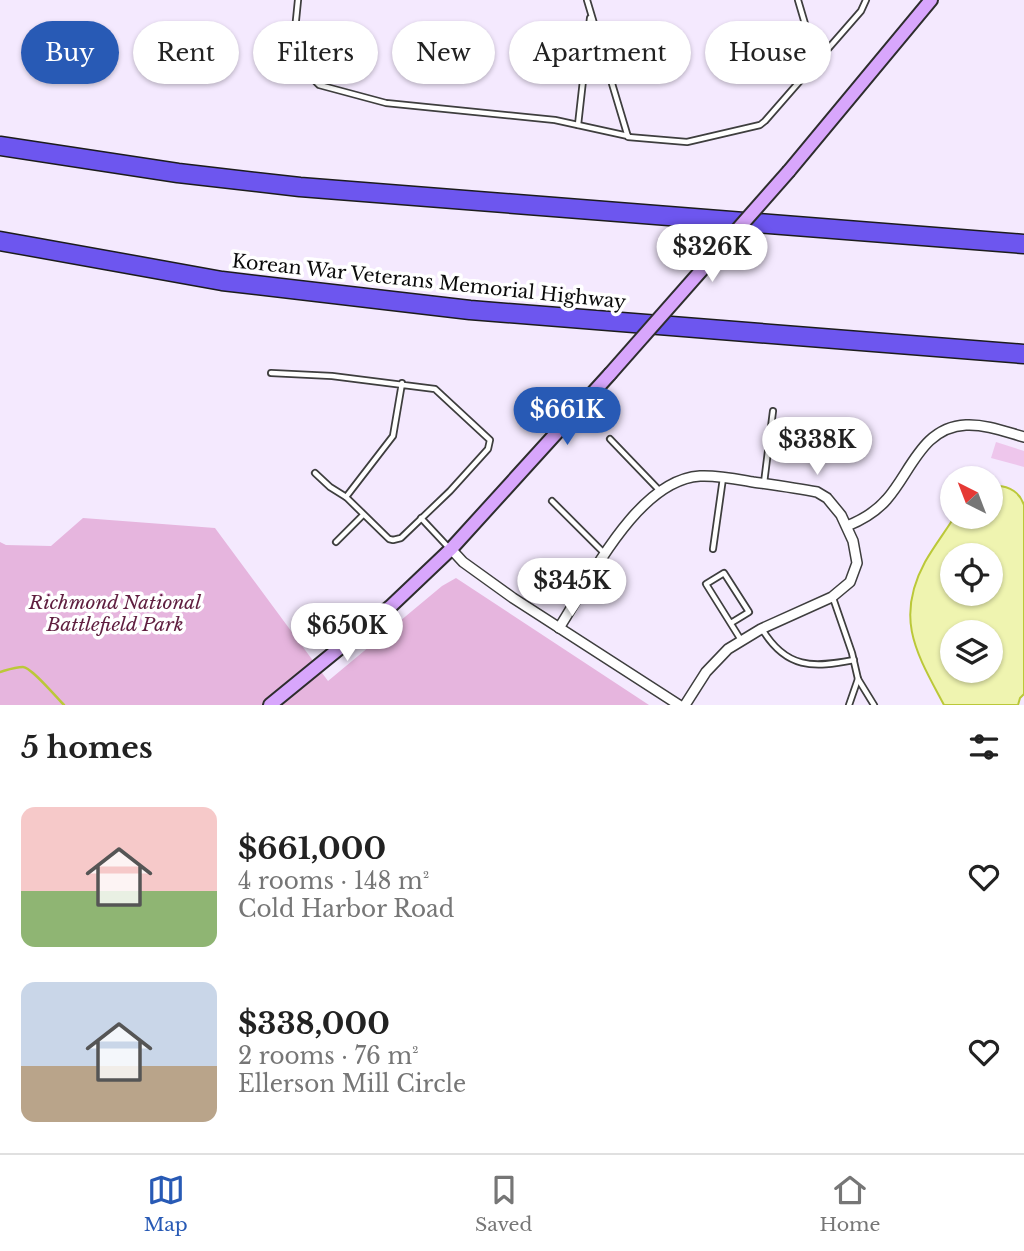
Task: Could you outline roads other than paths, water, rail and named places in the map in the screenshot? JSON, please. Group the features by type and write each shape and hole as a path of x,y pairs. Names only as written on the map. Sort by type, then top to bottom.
{"highway":[{"path":"0,133 64,156"},
{"path":"0,146 178,173 326,190 1024,244"},
{"name":"Korean War Veterans Memorial Highway","path":"0,241 222,281 470,310 1024,354"}],"main road":[{"path":"270,705 390,607 451,550 789,171 931,0"}],"street":[{"path":"847,526 867,516 887,499 920,450 937,435 967,425 1024,437"},
{"path":"559,628 627,522 659,490 670,484 701,476 723,477 817,492 827,498 847,526 857,563 850,582 832,597 761,629 728,649 705,672 685,705"},
{"path":"451,550 463,562 513,598 679,705"}],"lane":[{"path":"298,0 293,50 298,63 319,85 386,103 555,120 628,137 687,142 760,125 797,84"},
{"path":"587,0 628,137"},
{"path":"798,0 804,21"},
{"path":"831,46 861,11 866,0"},
{"path":"578,125 591,14"},
{"path":"271,373 332,376 435,388 490,440 488,449 401,538 393,540 345,496 315,473"},
{"path":"345,496 393,436 401,383"},
{"path":"764,484 773,411"},
{"path":"610,439 659,490"},
{"path":"713,549 723,477"},
{"path":"552,501 606,554"},
{"path":"336,542 363,515"},
{"path":"421,518 451,550"},
{"path":"731,623 748,612 724,573 706,584 741,640"},
{"path":"832,597 858,679 874,705"},
{"path":"761,629 775,648 785,656 804,664 822,666 854,660"},
{"path":"849,705 858,679"}],"waterway":[{"path":"0,672 27,668 64,705"}],"park label":[{"name":"Richmond National Battlefield Park","path":"115,613"}]}
